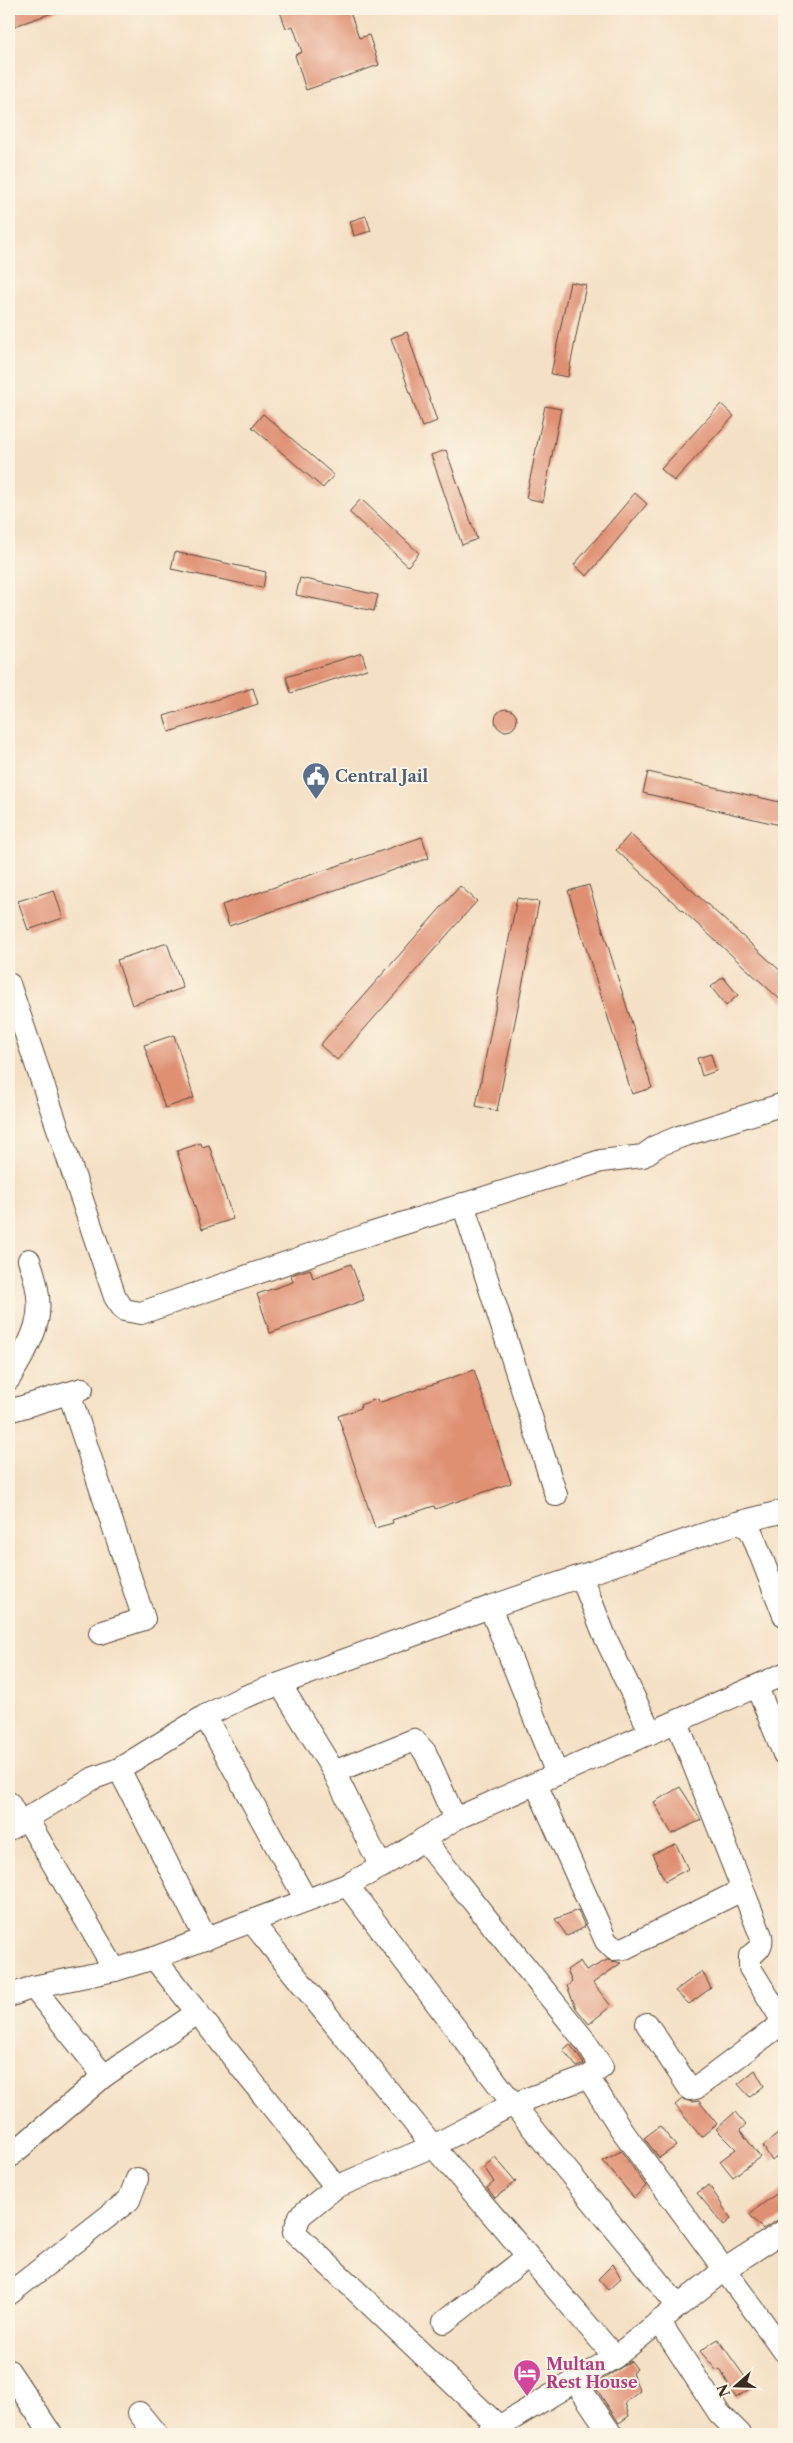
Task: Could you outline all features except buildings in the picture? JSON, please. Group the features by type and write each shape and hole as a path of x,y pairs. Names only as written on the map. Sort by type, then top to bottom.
{"street":[{"path":"9,984 115,1297 124,1310 141,1313 601,1160 643,1156 657,1146 679,1136 784,1104"},
{"path":"464,1204 556,1495"},
{"path":"9,1378 32,1337 40,1314 39,1291 29,1260"},
{"path":"9,1411 75,1391 144,1619 100,1633"},
{"path":"18,1824 94,1778 119,1769 205,1716 244,1697 490,1607 737,1523 784,1511"},
{"path":"737,1523 749,1528 784,1615"},
{"path":"581,1576 606,1639 652,1733"},
{"path":"490,1607 557,1774"},
{"path":"9,1996 33,1987 115,1970 154,1958 347,1885 381,1867 456,1819 784,1674"},
{"path":"280,1684 334,1772 381,1867"},
{"path":"757,1687 784,1754"},
{"path":"205,1716 306,1900"},
{"path":"647,2024 690,2089 696,2088 784,2023 750,1968 750,1956 760,1948 762,1942 677,1722"},
{"path":"334,1772 414,1740 425,1752 456,1819"},
{"path":"119,1769 206,1939"},
{"path":"536,1784 606,1941 614,1949 625,1948 742,1890"},
{"path":"9,1803 18,1824 115,1970"},
{"path":"422,1839 585,2041 602,2067 588,2077 513,2104 433,2146 336,2187 300,2216 294,2232 492,2430 615,2357 725,2269 784,2231"},
{"path":"347,1885 513,2104 678,2306"},
{"path":"252,1922 433,2146 615,2357"},
{"path":"154,1958 336,2187"},
{"path":"33,1987 104,2076"},
{"path":"9,2157 104,2076 198,2012"},
{"path":"588,2077 621,2129 784,2351"},
{"path":"9,2294 128,2200 137,2180"},
{"path":"444,2322 527,2257"},
{"path":"659,2321 719,2413 740,2434"},
{"path":"9,2371 51,2434"},
{"path":"575,2381 611,2434"},
{"path":"139,2413 156,2434"}],"place":[{"name":"Central Jail","path":"316,800"},
{"name":"Multan Rest House","path":"527,2397"}]}
